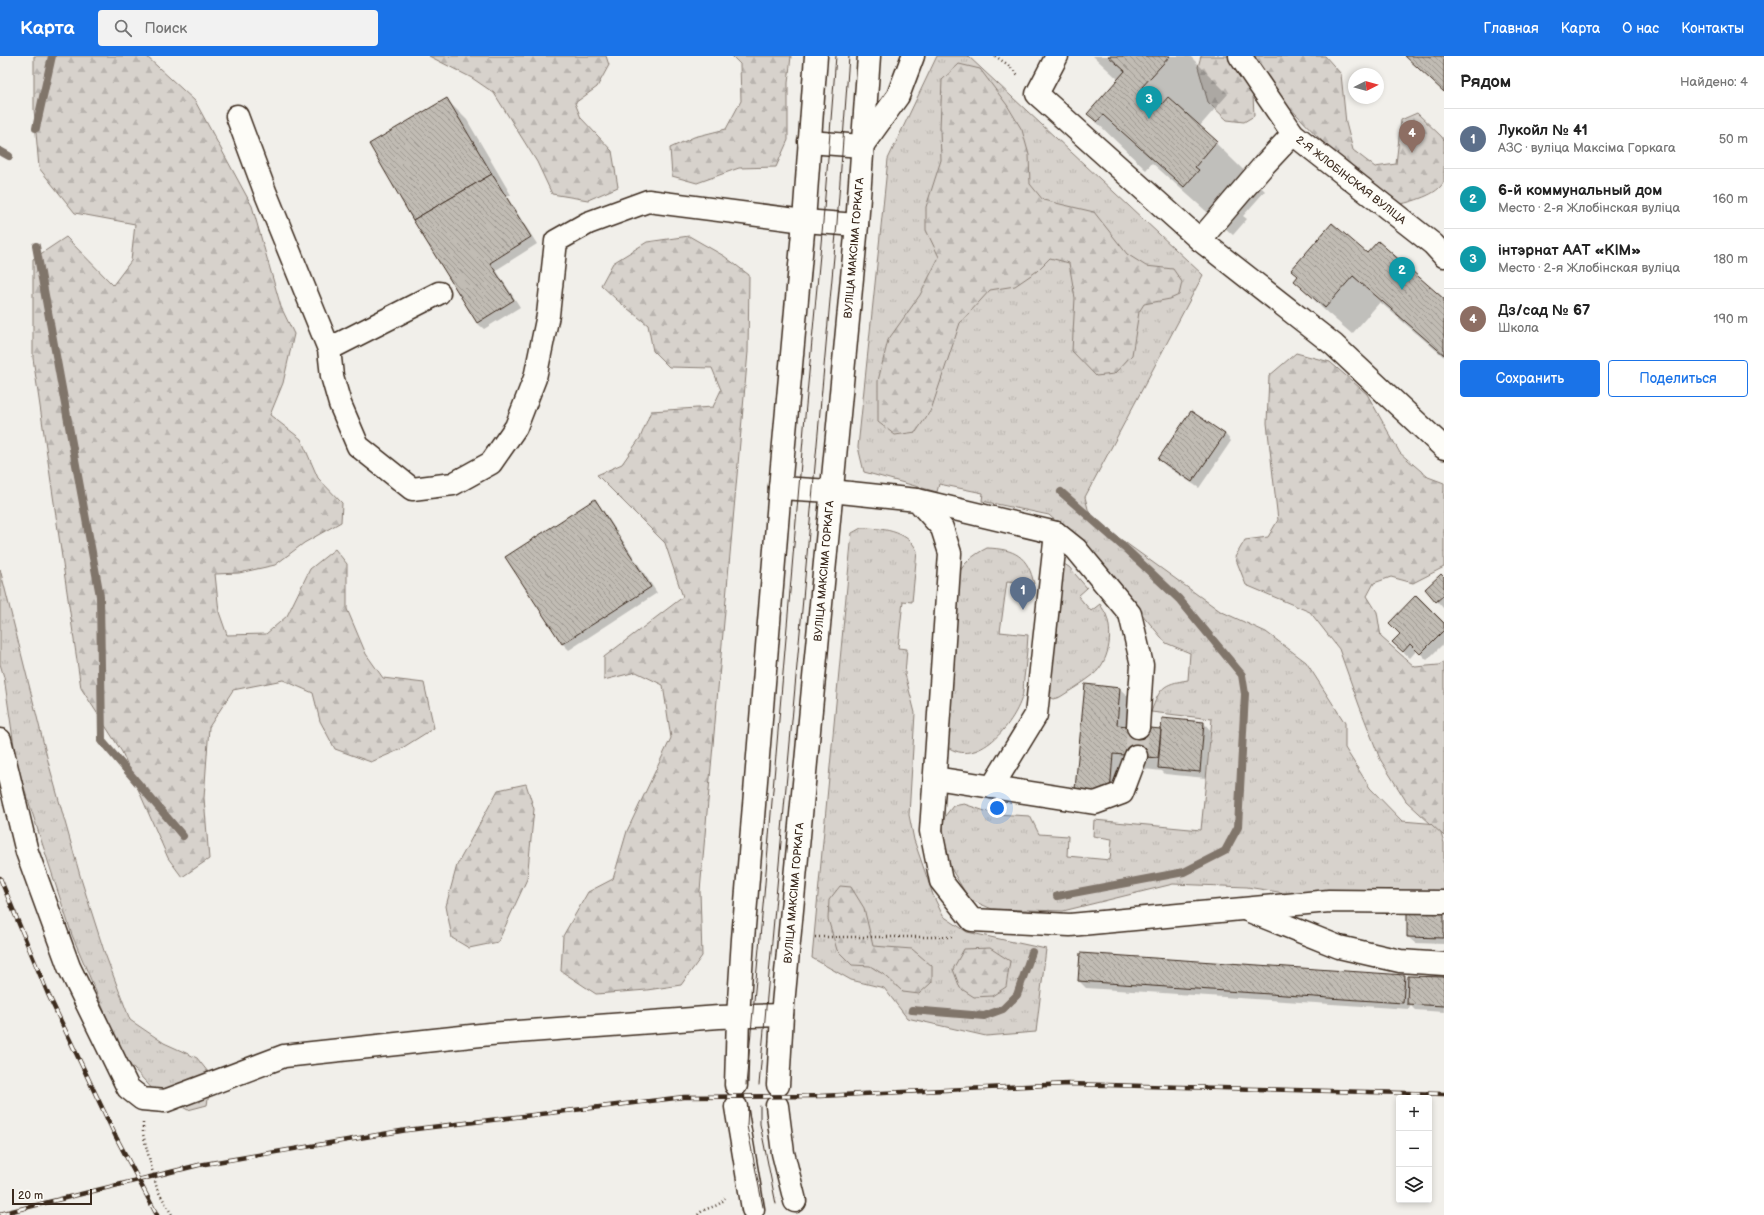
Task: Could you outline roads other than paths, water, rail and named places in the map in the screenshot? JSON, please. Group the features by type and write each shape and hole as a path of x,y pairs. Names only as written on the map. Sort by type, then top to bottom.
{"main road":[{"path":"736,1086 738,1017 780,488 804,221 816,56"},
{"name":"ВУЛІЦА МАКСІМА ГОРКАГА","path":"795,1201 783,1153 778,1096 782,1015 857,225 869,56"},
{"path":"809,142 862,146 898,96 913,56"},
{"path":"1057,56 1037,94 1200,240 1334,345 1444,448"},
{"name":"2-Я ЖЛОБІНСКАЯ ВУЛІЦА","path":"1240,56 1293,134 1433,244 1444,256"},
{"path":"237,116 266,194 329,349 332,376 336,390 358,446 412,488 453,484 491,463 516,427 535,378 548,315 556,240 588,223 648,201 804,221 857,225"},
{"path":"1200,240 1264,165 1293,134"},
{"path":"329,349 439,293"},
{"path":"780,488 831,491 917,500 1056,533 1076,549 1130,614 1142,665 1138,727"},
{"path":"917,500 942,528 950,553 931,831 941,881 972,920 1070,925 1329,901 1444,902"},
{"path":"992,787 1036,715 1056,533"},
{"path":"0,740 27,852 69,967 128,1088 142,1099 165,1101 284,1056 490,1034 782,1015"},
{"path":"935,778 1095,803 1122,794 1136,756"},
{"path":"1244,909 1339,947 1400,961 1444,964"},
{"path":"736,1107 753,1209"}],"waterway":[{"path":"36,128 52,56"},
{"path":"0,151 9,156"},
{"path":"36,246 100,596 102,741 183,836"},
{"path":"1057,896 1184,872 1225,851 1238,827 1245,694 1242,675 1179,599 1127,550 1061,492"},
{"path":"912,1010 984,1016 1003,1009 1017,995 1032,952"}],"tunnel":[{"path":"1136,756 1138,727"}],"tram line":[{"path":"746,1085 823,222 836,56"},
{"path":"759,1085 837,223 849,56"},
{"path":"760,1106 760,1124 776,1204"},
{"path":"748,1107 747,1126 763,1207"}],"railway":[{"path":"0,878 48,994 116,1137 157,1215"},
{"path":"0,1214 199,1165 407,1130 684,1097 820,1096 1068,1084 1444,1094"}],"place":[{"name":"інтэрнат ААТ «КІМ»","path":"1149,119"},
{"name":"Дз/сад № 67","path":"1412,153"},
{"name":"6-й коммунальный дом","path":"1402,290"},
{"name":"Лукойл № 41","path":"1023,610"}]}
